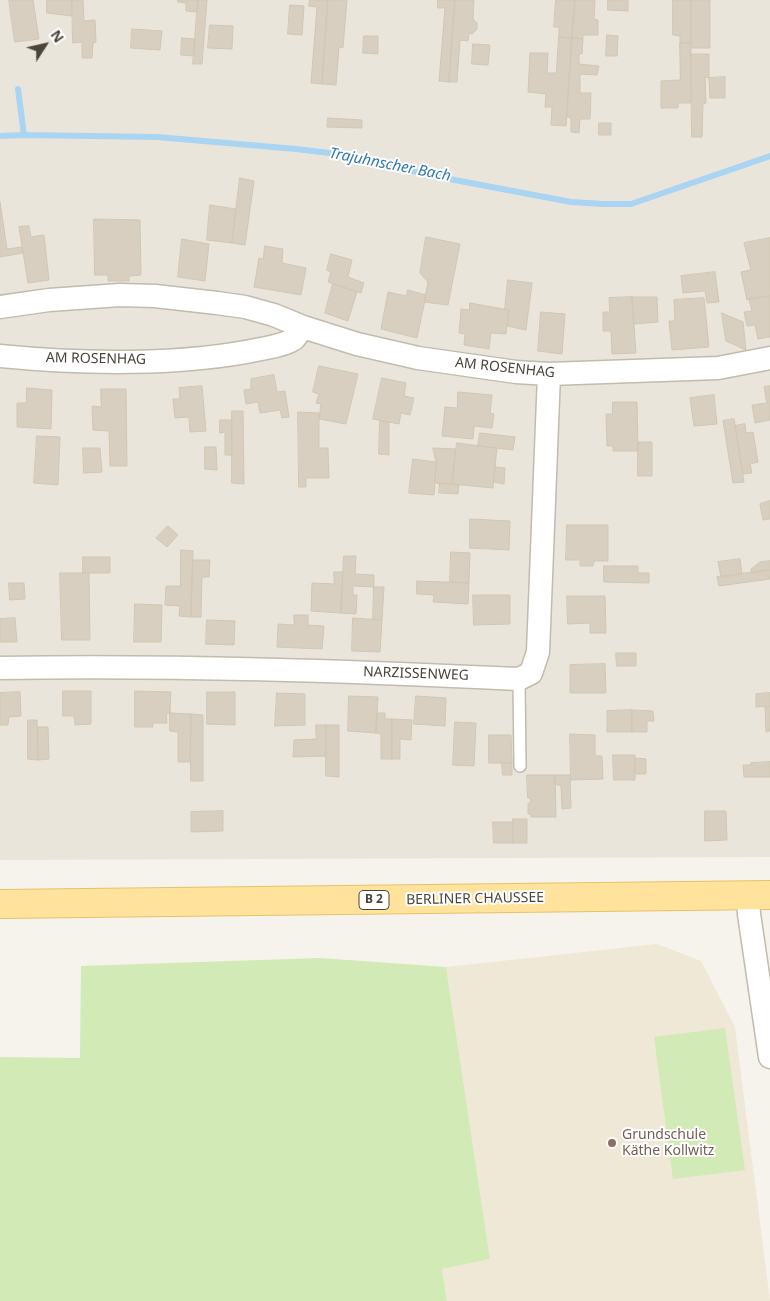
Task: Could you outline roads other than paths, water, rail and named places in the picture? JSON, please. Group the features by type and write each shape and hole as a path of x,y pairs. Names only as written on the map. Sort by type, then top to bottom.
{"main road":[{"name":"BERLINER CHAUSSEE","path":"0,904 759,895"}],"street":[{"name":"AM ROSENHAG","path":"0,308 49,300 88,297 155,296 245,307 274,315 303,327 356,344 418,358 479,368 549,374 718,368 770,358"},
{"name":"AM ROSENHAG","path":"0,356 94,361 204,358 248,352 278,345 293,339 303,327"},
{"path":"519,678 531,673 538,652 549,374"},
{"name":"NARZISSENWEG","path":"0,668 95,666 267,668 519,678"},
{"path":"759,895 750,914 770,1057"}],"lane":[{"path":"519,678 520,766"}],"waterway":[{"path":"18,89 24,135"},
{"name":"Trajuhnscher Bach","path":"0,136 157,137 296,149 338,154 444,178 571,202 603,204 631,204 770,156"}],"place":[{"name":"Grundschule Käthe Kollwitz","path":"612,1143"}]}
